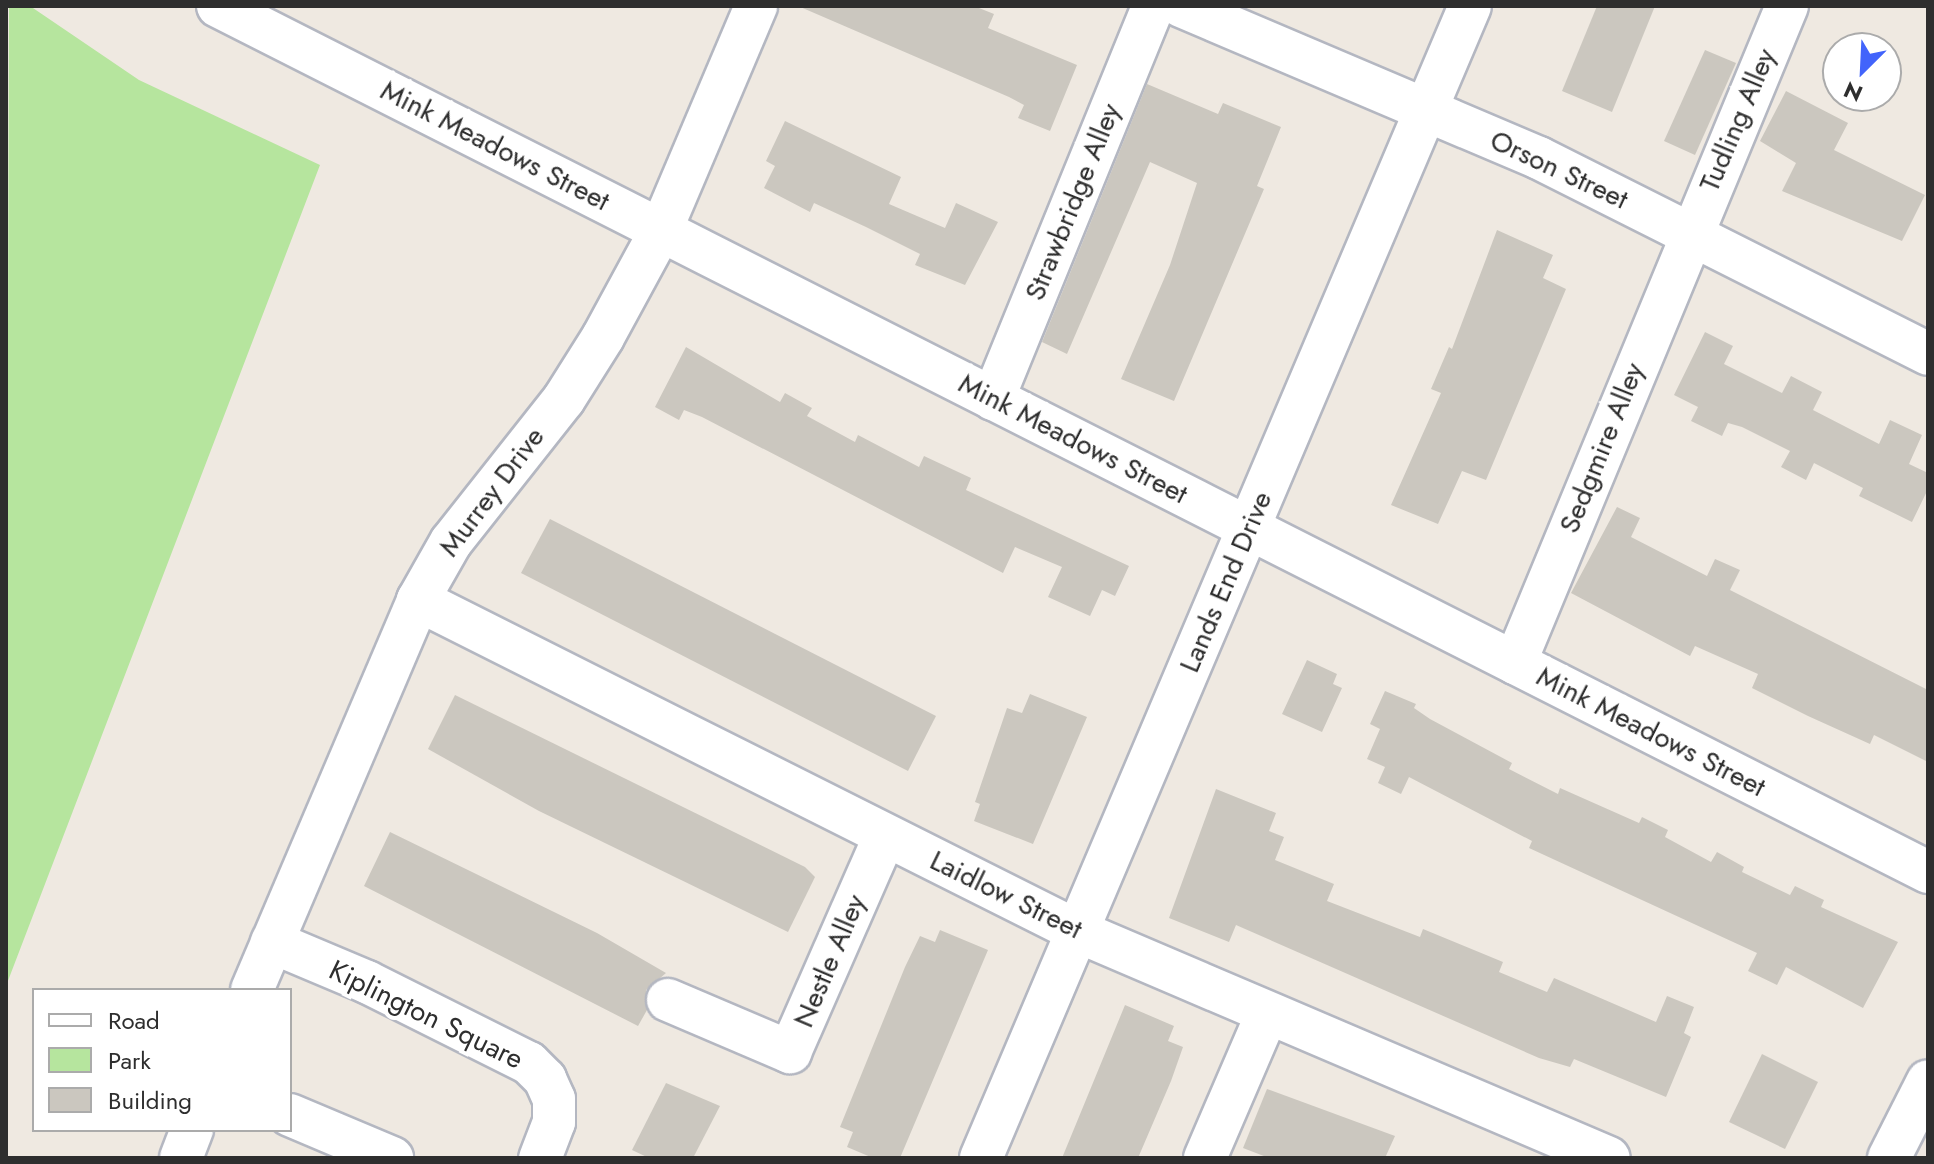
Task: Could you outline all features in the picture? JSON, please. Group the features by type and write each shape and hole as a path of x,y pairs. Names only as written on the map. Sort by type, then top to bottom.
{"street":[{"name":"Mink Meadows Street","path":"218,6 1928,872"},
{"name":"Murrey Drive","path":"253,988 418,600 475,508 564,399 661,230 756,6"},
{"name":"Strawbridge Alley","path":"993,399 1153,6"},
{"name":"Orson Street","path":"1181,6 1539,158 1928,354"},
{"name":"Lands End Drive","path":"981,1158 1470,6"},
{"name":"Tudling Alley","path":"1690,234 1787,6"},
{"name":"Sedgmire Alley","path":"1515,663 1690,234"},
{"name":"Laidlow Street","path":"418,600 1077,931 1609,1158"},
{"name":"Nestle Alley","path":"668,1000 790,1052 885,836"},
{"name":"Kiplington Square","path":"272,942 367,982 529,1063 545,1079 554,1099 554,1122 540,1158"},
{"path":"1205,1158 1267,1014"},
{"path":"1889,1158 1928,1081"},
{"path":"292,1116 392,1158"},
{"path":"181,1158 191,1132"}],"green space":[{"path":"9,6 30,6 139,80 320,165 6,986"}],"building":[{"path":"798,6 974,6 994,14 988,28 1077,65 1050,131 1018,118 1024,105 1009,97"},
{"path":"1597,6 1655,6 1612,112 1562,91"},
{"path":"1705,50 1736,63 1695,155 1664,141"},
{"path":"1147,84 1218,114 1223,103 1281,127 1257,186 1264,189 1174,401 1121,379 1170,265 1197,183 1150,162 1067,354 1042,342"},
{"path":"1786,91 1848,123 1834,150 1925,195 1902,241 1782,191 1796,163 1760,141"},
{"path":"785,121 901,177 889,204 945,228 956,203 998,222 965,285 915,265 920,254 866,227 814,203 810,212 764,188 775,166 766,161"},
{"path":"1497,230 1553,255 1543,278 1566,289 1486,480 1462,471 1438,524 1391,505 1441,393 1431,389 1449,347 1452,349"},
{"path":"1705,332 1733,346 1724,364 1782,393 1791,376 1822,392 1813,410 1879,444 1890,420 1922,435 1909,464 1928,473 1928,489 1912,522 1859,496 1863,488 1814,463 1806,480 1781,467 1790,451 1742,427 1728,423 1722,436 1691,421 1698,407 1674,395"},
{"path":"686,347 780,402 785,393 812,408 807,416 855,442 858,435 919,467 924,456 971,478 966,490 1129,566 1115,596 1102,590 1090,616 1048,597 1062,567 1015,547 1003,573 702,417 684,410 679,420 655,407"},
{"path":"1617,507 1640,518 1631,537 1707,576 1715,559 1740,570 1730,590 1928,690 1928,762 1874,735 1870,744 1808,716 1752,688 1758,674 1695,646 1690,656 1571,593"},
{"path":"550,519 936,716 908,771 521,573"},
{"path":"1307,660 1337,674 1333,684 1342,688 1322,732 1282,714"},
{"path":"1385,691 1416,704 1414,708 1430,719 1512,763 1509,769 1558,794 1560,788 1639,823 1642,817 1668,830 1665,837 1711,862 1717,852 1744,867 1742,872 1790,895 1795,886 1824,900 1821,907 1898,942 1863,1008 1786,967 1777,985 1748,971 1757,953 1529,848 1532,841 1409,777 1401,794 1378,783 1385,767 1367,759 1380,729 1370,724"},
{"path":"1030,694 1087,717 1033,844 974,821 980,804 975,802 1007,708 1022,713"},
{"path":"455,695 805,867 815,877 788,932 539,811 428,749"},
{"path":"1216,789 1276,813 1269,831 1284,837 1275,860 1334,884 1327,901 1420,937 1423,929 1503,962 1499,972 1547,992 1554,978 1656,1022 1667,996 1694,1007 1684,1033 1691,1037 1666,1097 1574,1059 1570,1067 1539,1058 1236,925 1229,942 1169,918"},
{"path":"390,832 597,933 666,973 646,990 647,1010 638,1026 364,886"},
{"path":"940,930 988,950 900,1158 873,1158 847,1147 853,1132 840,1127 920,936 935,942"},
{"path":"1125,1005 1174,1026 1168,1041 1183,1047 1171,1081 1138,1158 1062,1158"},
{"path":"1762,1054 1818,1082 1785,1149 1729,1122"},
{"path":"666,1083 720,1106 693,1158 649,1158 632,1150"},
{"path":"1267,1089 1395,1136 1385,1158 1269,1158 1243,1148"}]}
